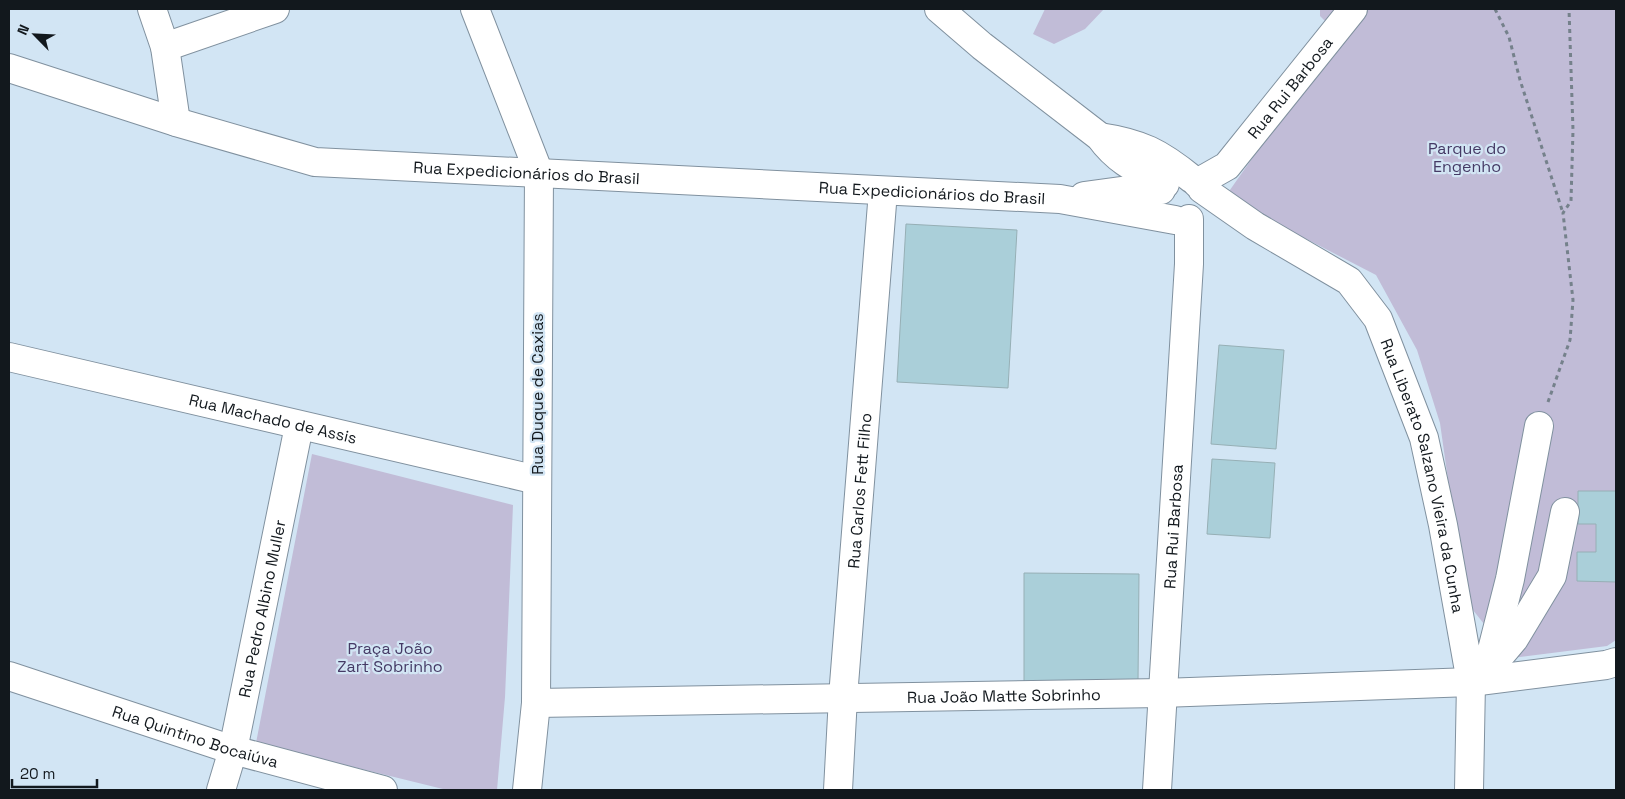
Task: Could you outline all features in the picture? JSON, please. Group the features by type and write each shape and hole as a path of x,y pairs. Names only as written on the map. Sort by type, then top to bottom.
{"street":[{"path":"152,9 165,47 176,122"},
{"path":"165,47 275,9"},
{"name":"Rua Duque de Caxias","path":"475,9 539,173 536,703 527,790"},
{"name":"Rua Liberato Salzano Vieira da Cunha","path":"939,9 982,46 1100,137 1112,153 1163,187"},
{"name":"Rua Rui Barbosa","path":"1157,790 1189,264 1186,218 1203,203 1197,184 1227,166 1353,9"},
{"name":"Rua Expedicionários do Brasil","path":"9,68 176,122 315,162 1060,199 1186,218"},
{"name":"Rua Liberato Salzano Vieira da Cunha","path":"1100,137 1129,141 1165,157 1197,184 1255,226 1284,241 1349,281 1378,319 1424,438 1443,525 1471,682 1469,790"},
{"name":"Rua Expedicionários do Brasil","path":"1060,199 1163,187 1177,177 1197,184"},
{"path":"1163,187 1160,204 1168,216 1186,218"},
{"name":"Rua Carlos Fett Filho","path":"838,790 843,697 883,191"},
{"name":"Rua Liberato Salzano Vieira da Cunha","path":"1186,218 1255,226"},
{"name":"Rua Machado de Assis","path":"9,357 537,480"},
{"name":"Rua Pedro Albino Muller","path":"221,790 233,750 299,426"},
{"path":"1471,682 1492,650 1510,579 1539,426"},
{"path":"1471,682 1492,665 1514,639 1552,576 1566,512"},
{"name":"Rua João Matte Sobrinho","path":"536,703 1162,693 1471,682 1606,666 1616,662"},
{"name":"Rua Quintino Bocaiúva","path":"9,676 233,750 383,790"}],"path":[{"path":"1495,9 1508,37 1563,213 1573,300 1570,340 1539,426"},
{"path":"1563,213 1571,201 1573,130 1569,9"}],"green space":[{"path":"1045,9 1104,9 1085,29 1054,44 1033,34"},
{"name":"Parque do Engenho","path":"1320,9 1616,9 1616,640 1607,646 1511,658 1465,600 1440,423 1417,350 1376,275 1225,197 1339,35 1320,16"},
{"name":"Praça João Zart Sobrinho","path":"312,454 513,505 505,697 497,790 447,790 256,743"}],"building":[{"path":"906,224 1017,230 1008,388 897,382"},
{"path":"1219,345 1284,350 1276,449 1211,444"},
{"path":"1212,459 1275,463 1270,538 1207,534"},
{"path":"1578,491 1616,491 1616,582 1577,581 1577,552 1596,552 1596,524 1578,524"},
{"path":"1024,573 1139,574 1138,682 1024,682"}]}
